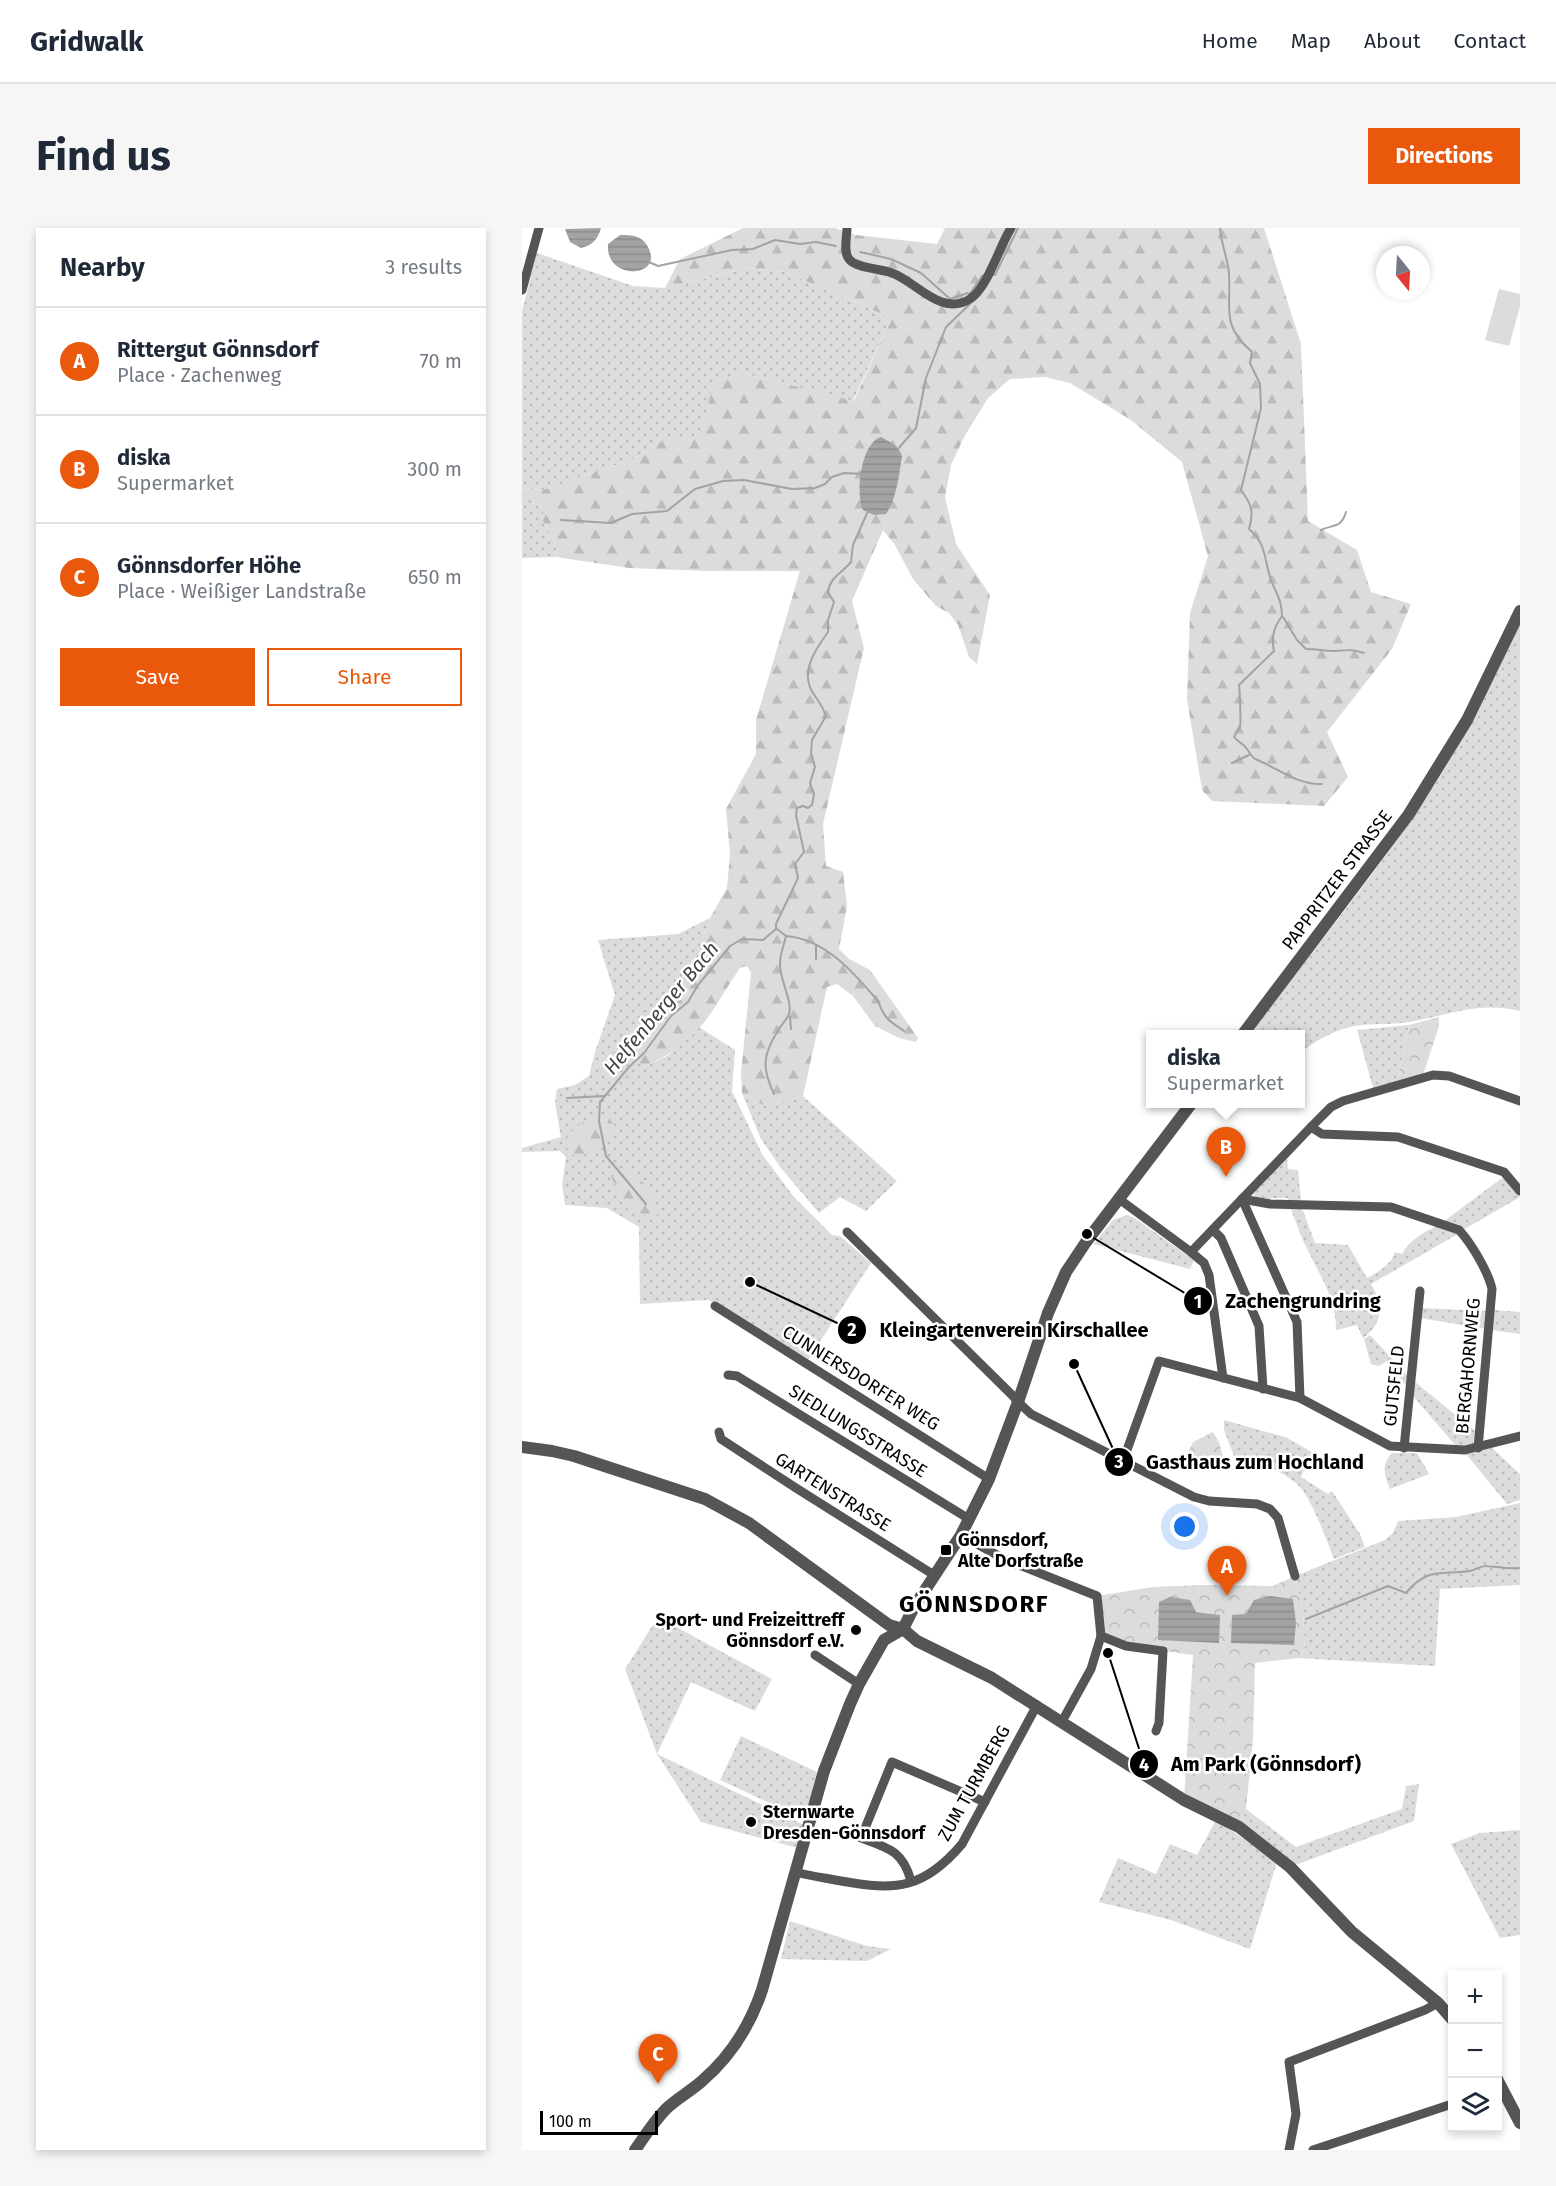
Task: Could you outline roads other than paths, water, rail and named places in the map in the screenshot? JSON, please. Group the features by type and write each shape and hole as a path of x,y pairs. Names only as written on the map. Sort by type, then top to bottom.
{"street":[{"path":"522,290 539,228"},
{"path":"847,228 846,250 848,259 854,264 891,272 906,278 940,303 951,305 971,298 983,283 1011,228"},
{"name":"PAPPRITZER STRASSE","path":"1247,1030 1409,814 1454,743 1489,677 1520,610"},
{"path":"1191,1252 1311,1127 1332,1107 1343,1101 1432,1075 1449,1076 1520,1101"},
{"path":"635,2150 659,2117 717,2068 740,2038 756,2007 825,1771 859,1684 884,1640 903,1629 969,1520 989,1479 1057,1289 1086,1242 1188,1108"},
{"path":"1311,1127 1322,1134 1398,1137 1504,1173 1520,1191"},
{"path":"1119,1199 1204,1263 1209,1275 1223,1378"},
{"path":"1242,1199 1297,1322 1300,1398"},
{"name":"BERGAHORNWEG","path":"1242,1199 1270,1204 1391,1207 1459,1230 1490,1280 1492,1289 1478,1448"},
{"path":"1213,1230 1221,1238 1259,1326 1263,1389"},
{"path":"847,1232 1018,1402 1043,1421 1194,1497 1209,1502 1257,1504 1270,1509 1278,1518 1295,1576"},
{"name":"GUTSFELD","path":"1404,1448 1420,1291"},
{"name":"CUNNERSDORFER WEG","path":"715,1306 989,1479"},
{"path":"1124,1461 1159,1361 1300,1398 1390,1446 1465,1450 1520,1436"},
{"name":"SIEDLUNGSSTRASSE","path":"728,1375 737,1376 969,1520"},
{"name":"GARTENSTRASSE","path":"719,1432 721,1439 934,1575"},
{"path":"522,1447 552,1451 682,1490 727,1510 749,1523 889,1624 903,1629 917,1641 993,1678 1184,1800 1239,1827 1290,1867 1352,1932 1438,2003 1448,2014"},
{"path":"961,1535 1004,1559 1097,1596 1101,1636 1091,1669 1065,1716"},
{"path":"1101,1636 1126,1646 1164,1651 1159,1723 1156,1731"},
{"path":"815,1656 859,1684"},
{"name":"ZUM TURMBERG","path":"795,1872 876,1887 896,1886 930,1874 948,1861 962,1844 1036,1705"},
{"path":"911,1881 902,1859 890,1849 861,1838 892,1762 986,1802"},
{"path":"1289,2150 1296,2114 1289,2062 1438,2003"},
{"path":"1502,2090 1520,2123"},
{"path":"1313,2150 1448,2105"}],"waterway":[{"name":"Helfenberger Bach","path":"991,275 995,275 1018,228"},
{"path":"1220,228 1228,268 1232,325 1242,342 1252,352 1250,363 1260,384 1261,408 1241,490 1251,508 1249,529 1262,546 1271,580 1280,600 1282,616 1274,632 1274,651 1239,685 1240,727 1234,737 1255,759 1304,782 1322,784"},
{"path":"649,262 658,266 732,250 753,249 775,240 800,244 816,242 836,246"},
{"path":"860,252 891,259 921,273 950,299 968,293"},
{"name":"Helfenberger Bach","path":"969,295 985,275"},
{"name":"Helfenberger Bach","path":"898,449 916,428 926,378 946,327 970,304"},
{"path":"561,520 611,523 632,514 667,511 695,489 723,481 744,480 792,489 815,488 825,484 832,477 844,473 863,474"},
{"name":"Helfenberger Bach","path":"646,1204 606,1156 599,1121 600,1102 629,1067 644,1053 671,1016 688,1002 698,985 730,946 742,939 763,940 776,929 776,924 798,878 795,864 804,852 796,815 797,808 803,806 808,808 812,805 814,794 810,783 815,767 811,753 812,740 826,716 810,688 808,671 818,646 828,632 828,620 834,602 828,592 829,587 851,562 853,545 868,511"},
{"path":"1321,530 1339,524 1346,512"},
{"path":"1283,617 1297,640 1306,649 1353,650 1364,653"},
{"path":"1232,763 1249,755"},
{"path":"774,1094 767,1076 767,1053 790,1009 780,969 786,936 777,929"},
{"path":"787,936 814,944 838,959 877,1000 887,1018 904,1031"},
{"path":"816,945 816,959"},
{"path":"790,1017 791,1029"},
{"path":"567,1098 604,1096"},
{"path":"1306,1619 1388,1586 1406,1593 1421,1579 1435,1574 1470,1571 1485,1566 1520,1568"}],"place":[{"name":"diska","path":"1226,1177"},
{"name":"Zachengrundring","path":"1087,1234"},
{"name":"Kleingartenverein Kirschallee","path":"750,1282"},
{"name":"Gasthaus zum Hochland","path":"1074,1364"},
{"name":"Gönnsdorf, Alte Dorfstraße","path":"946,1550"},
{"name":"Rittergut Gönnsdorf","path":"1227,1596"},
{"name":"Sport- und Freizeittreff Gönnsdorf e.V.","path":"856,1630"},
{"name":"Am Park (Gönnsdorf)","path":"1108,1653"},
{"name":"Sternwarte Dresden-Gönnsdorf","path":"751,1822"},
{"name":"Gönnsdorfer Höhe","path":"658,2084"}],"district":[{"name":"GÖNNSDORF","path":"974,1604"}]}
